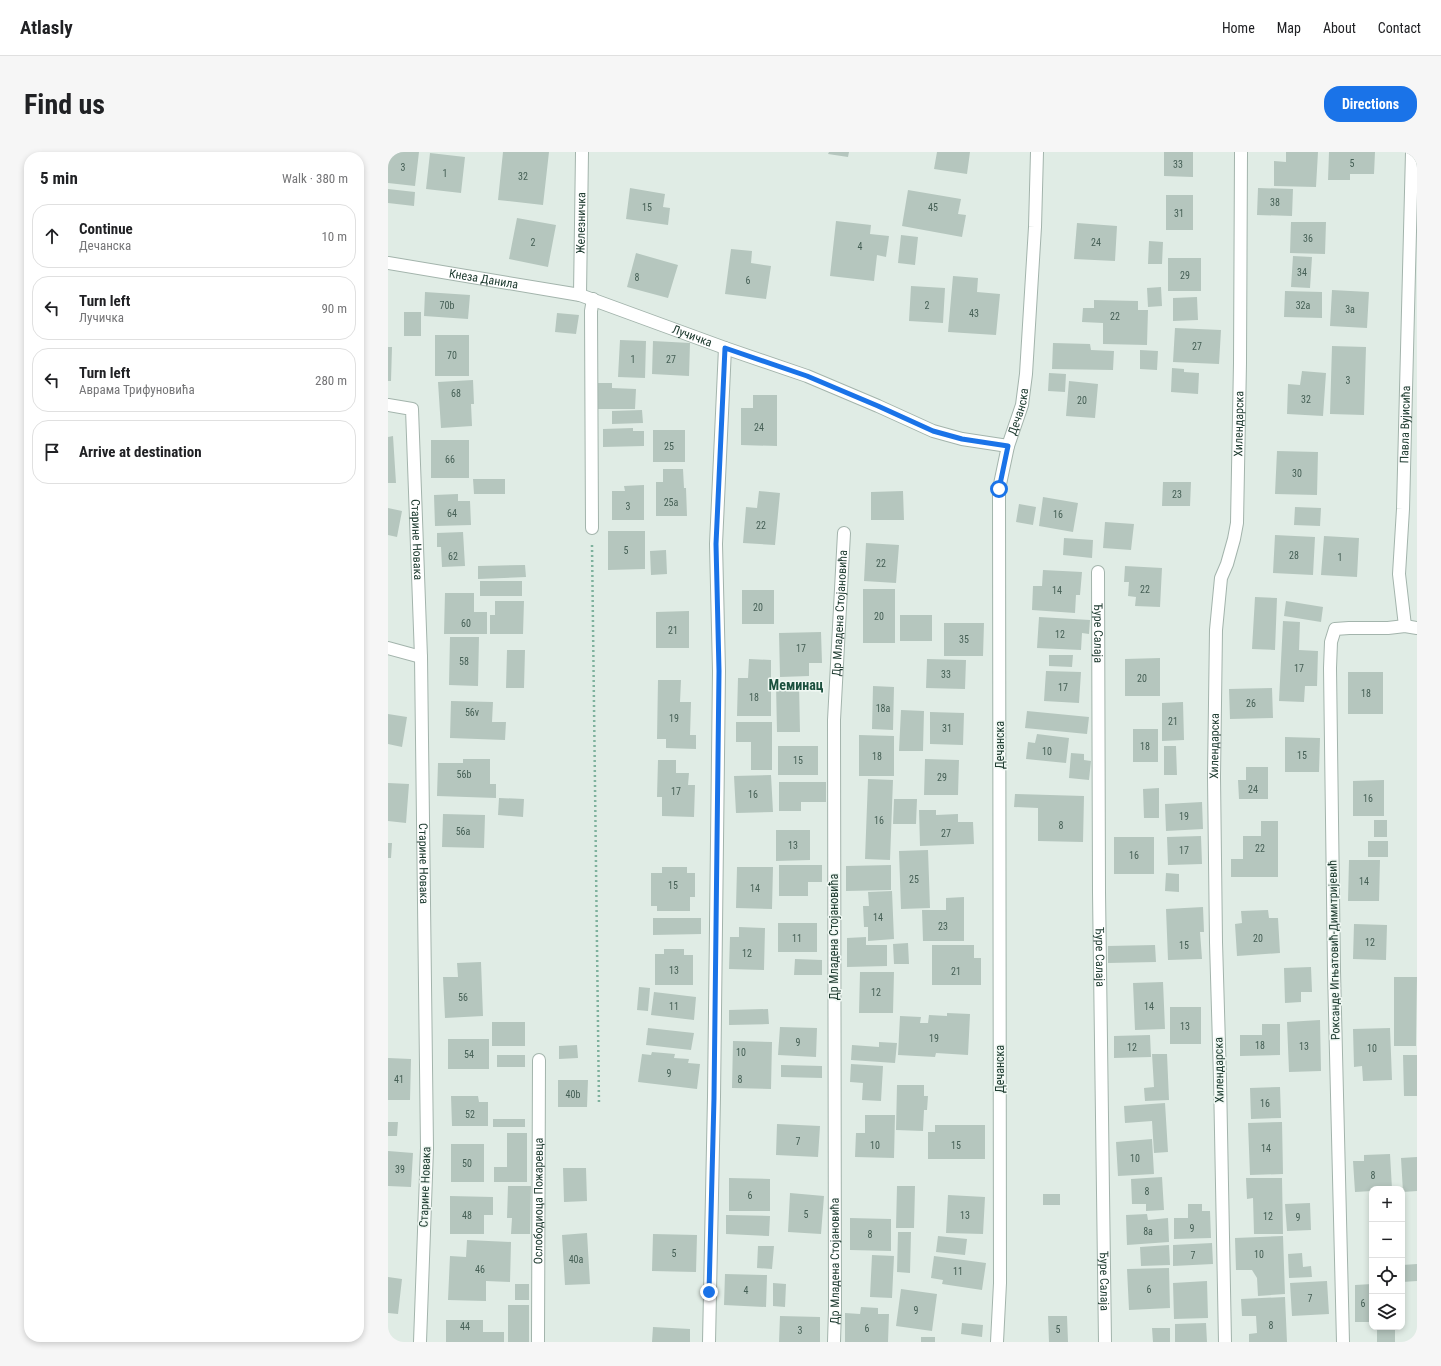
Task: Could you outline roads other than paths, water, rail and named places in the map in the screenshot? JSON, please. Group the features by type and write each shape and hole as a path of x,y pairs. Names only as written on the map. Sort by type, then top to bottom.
{"street":[{"name":"Железничка","path":"580,295 582,152"},
{"name":"Дечанска","path":"997,1342 1000,1283 999,489 1008,446 1022,405 1026,374 1036,227 1037,152"},
{"name":"Хилендарска","path":"1225,1342 1216,942 1214,738 1216,630 1222,578 1229,558 1237,523 1240,363 1241,152"},
{"name":"Павла Вујисића","path":"1405,626 1399,574 1403,501 1412,152"},
{"name":"Кнеза Данила","path":"388,263 580,295"},
{"name":"Лучичка","path":"580,295 807,376 933,431 962,439 1008,446"},
{"path":"592,528 591,311 593,299"},
{"path":"709,1342 714,1098 719,671 716,544 725,348"},
{"name":"Старине Новака","path":"388,404 412,409 421,657 427,1148 420,1342"},
{"name":"Др Младена Стојановића","path":"834,1342 834,720 844,533"},
{"name":"Ђуре Салаја","path":"1098,572 1099,884 1105,1342"},
{"path":"1405,626 1417,628"},
{"name":"Роксанде Игњатовић-Димитријевић","path":"1343,1342 1334,947 1330,668 1331,642 1335,629 1388,628 1405,626"},
{"path":"388,648 421,657"},
{"name":"Ослободиоца Пожаревца","path":"538,1342 539,1060"}],"district":[{"name":"Меминац","path":"796,685"}]}
